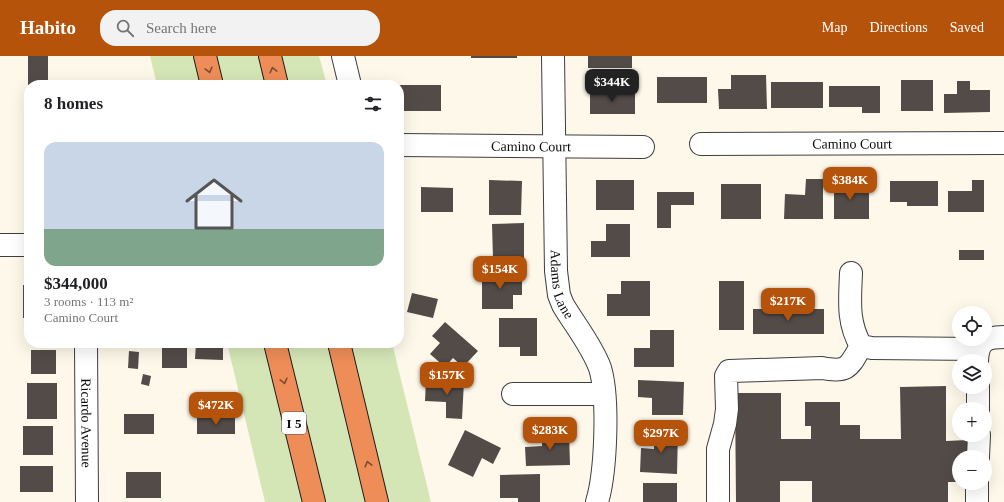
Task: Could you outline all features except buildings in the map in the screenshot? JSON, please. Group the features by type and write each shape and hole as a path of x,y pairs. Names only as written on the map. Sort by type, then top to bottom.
{"highway":[{"path":"205,56 211,80"},
{"path":"270,56 276,80"},
{"name":"I 5","path":"276,348 314,502"},
{"path":"340,348 377,502"}],"street":[{"path":"343,56 349,80"},
{"name":"Adams Lane","path":"553,56 556,271 559,295 563,305 595,358 601,374 604,394 604,465 596,502"},
{"name":"Camino Court","path":"701,144 1004,143"},
{"name":"Camino Court","path":"404,145 642,147"},
{"path":"0,245 24,244"},
{"path":"851,273 850,310 853,333 861,346 963,354"},
{"path":"978,354 982,342 993,337 1004,337"},
{"path":"718,502 718,449 725,424 727,409 726,376 729,371 822,368 838,371 848,367 861,346"},
{"name":"Ricardo Avenue","path":"86,348 87,502"},
{"path":"513,394 604,394"},
{"path":"977,490 977,502"}],"green space":[{"path":"150,56 319,56 326,80 156,80"},
{"path":"228,348 393,348 431,502 265,502"}]}
